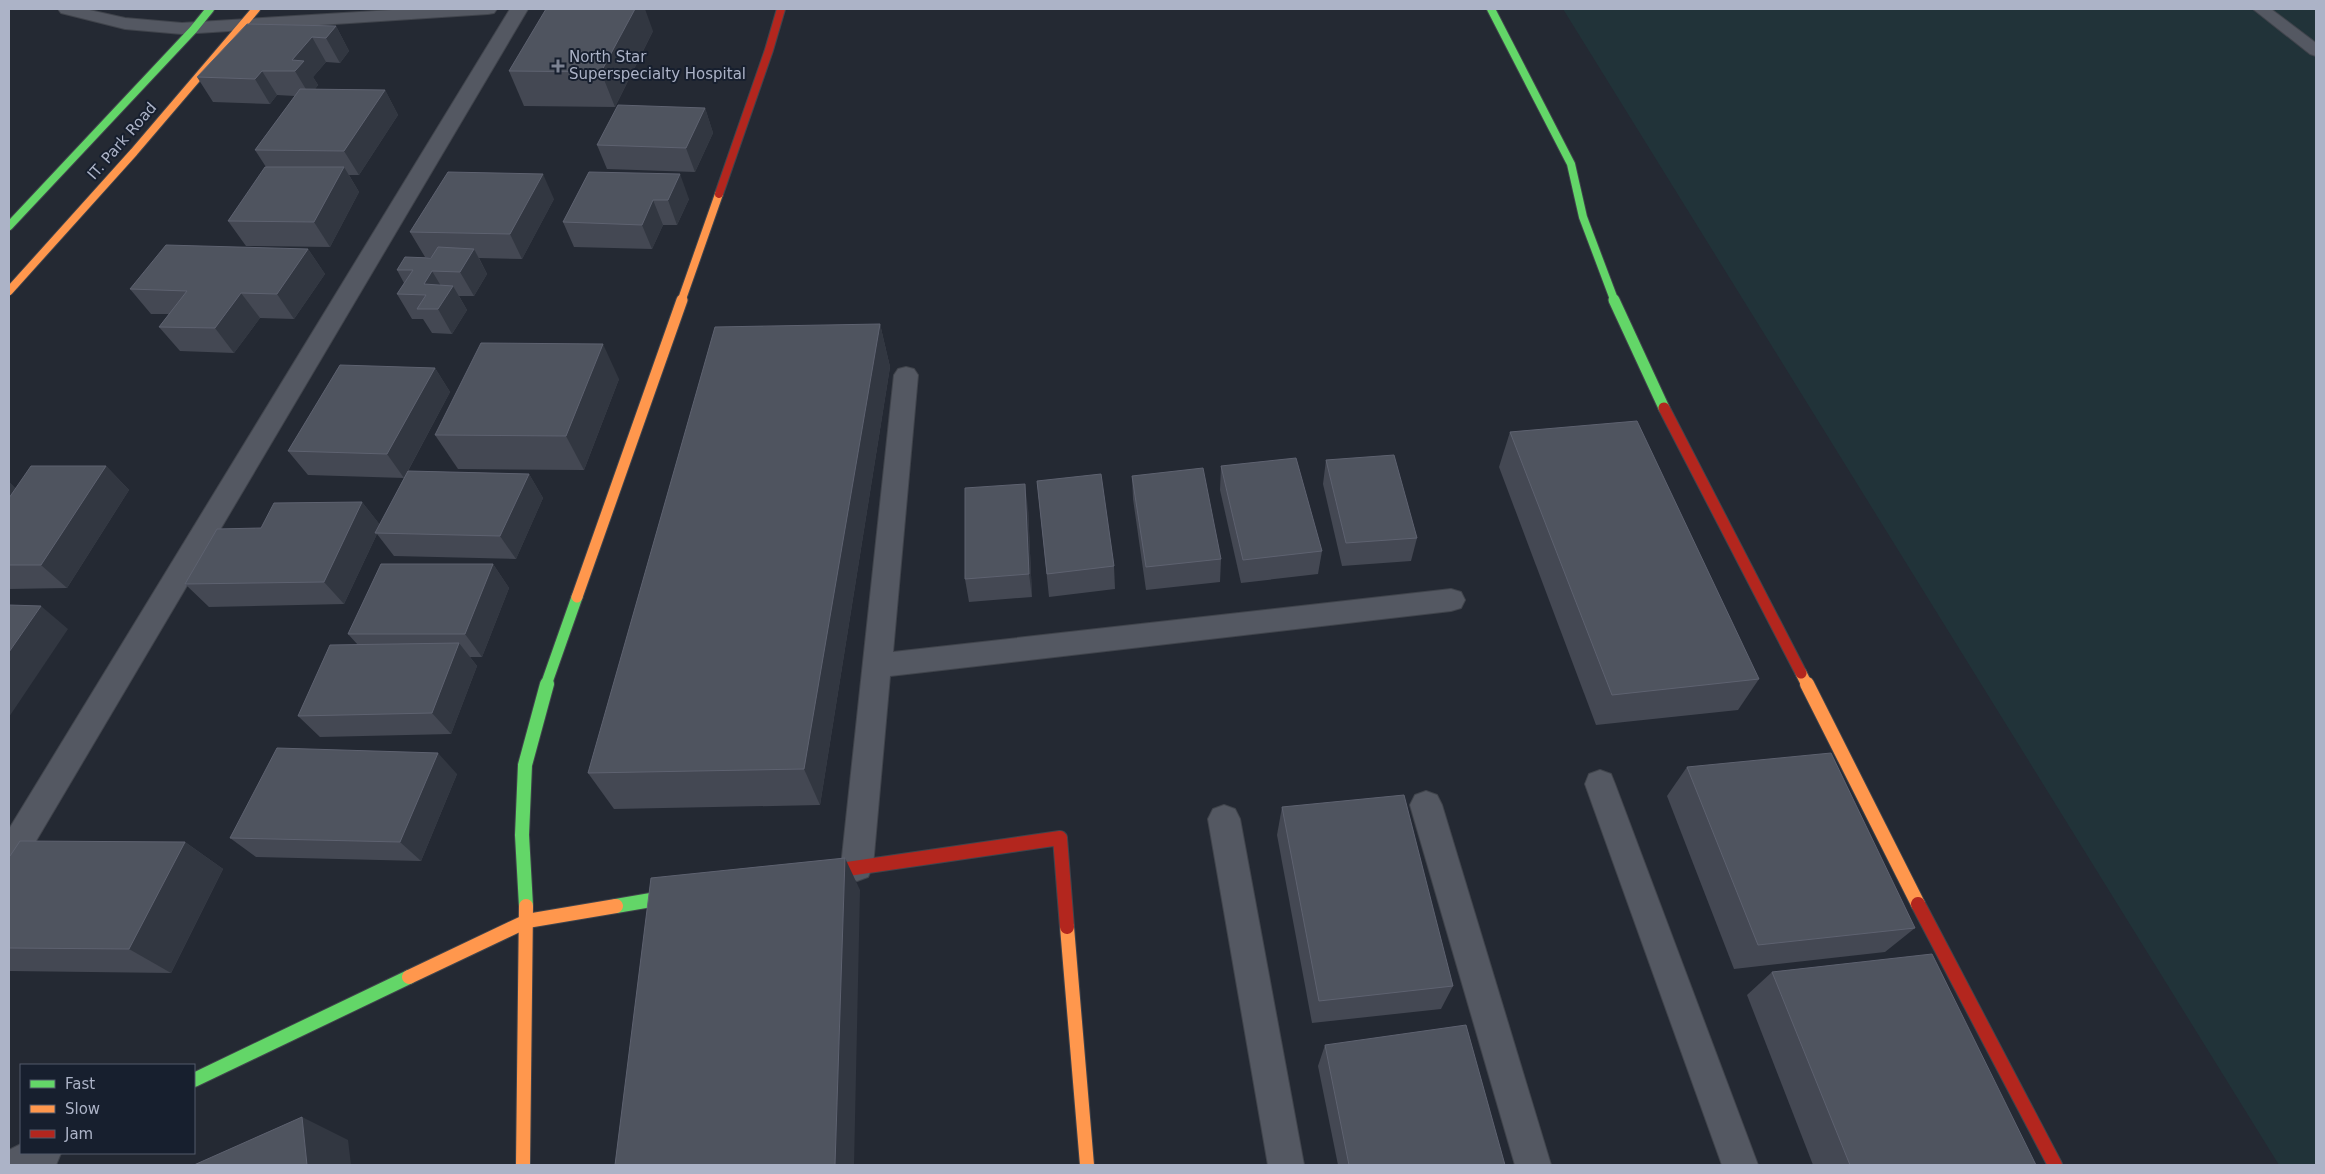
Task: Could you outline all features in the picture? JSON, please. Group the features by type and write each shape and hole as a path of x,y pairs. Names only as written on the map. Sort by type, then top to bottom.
{"street":[{"path":"67,9 96,19 126,25 193,30 488,9"},
{"name":"IT. Park Road","path":"9,226 193,30 210,9"},
{"name":"IT. Park Road","path":"9,290 134,152 256,9"},
{"path":"9,858 519,9"},
{"path":"523,1165 528,921 522,835 525,765 545,689 762,69 781,9"},
{"path":"1491,9 1571,164 1584,217 1606,282 1654,386 1843,754 1900,871 2055,1165"},
{"path":"857,866 906,375"},
{"path":"876,666 1451,600"},
{"path":"1600,784 1740,1165"},
{"path":"1426,805 1533,1165"},
{"path":"1224,819 1286,1165"},
{"path":"799,876 857,866 1060,838 1087,1165"},
{"path":"195,1080 528,921 702,892"},
{"path":"17,1165 41,1154"}],"lane":[{"path":"2261,9 2316,51"}],"shaded area":[{"path":"1563,9 2316,9 2316,1165 2279,1165"}],"building":[{"path":"546,9 635,9 601,72 509,71"},
{"path":"247,24 336,26 326,38 312,37 292,60 304,61 295,71 262,71 255,79 197,77"},
{"path":"300,89 385,90 344,151 255,150"},
{"path":"618,105 705,108 686,148 597,145"},
{"path":"265,167 344,167 314,222 228,221"},
{"path":"448,172 543,174 510,234 410,232"},
{"path":"589,172 680,174 668,200 653,200 642,225 563,222"},
{"path":"166,245 308,249 277,294 241,293 215,328 159,327 187,291 130,289"},
{"path":"438,247 474,249 460,272 432,271 424,284 453,286 438,309 417,309 426,295 397,294 413,270 397,270 405,257 431,258"},
{"path":"880,324 804,769 588,773 715,327"},
{"path":"481,343 603,344 566,436 435,435"},
{"path":"340,365 435,368 387,454 288,451"},
{"path":"1637,421 1759,679 1612,695 1510,432"},
{"path":"1394,455 1417,538 1346,543 1326,460"},
{"path":"1296,458 1322,551 1243,560 1221,466"},
{"path":"31,466 106,466 41,565 9,565 9,498"},
{"path":"1203,468 1221,559 1146,567 1132,476"},
{"path":"408,471 529,474 500,536 375,533"},
{"path":"1101,474 1114,566 1047,574 1037,481"},
{"path":"1025,484 1029,574 965,579 965,488"},
{"path":"362,502 324,582 185,584 217,529 261,528 274,503"},
{"path":"381,564 493,564 465,634 348,634"},
{"path":"9,605 41,606 9,652"},
{"path":"459,643 432,713 298,716 330,645"},
{"path":"277,748 438,753 400,842 230,838"},
{"path":"1831,753 1915,928 1758,945 1687,767"},
{"path":"1404,795 1453,986 1319,1001 1282,807"},
{"path":"20,841 185,842 129,949 9,948 9,856"},
{"path":"845,858 835,1165 615,1165 651,878"},
{"path":"1932,954 2036,1165 1850,1165 1772,972"},
{"path":"1466,1025 1505,1165 1349,1165 1325,1045"},
{"path":"302,1117 307,1165 194,1165"}],"traffic: fast":[{"path":"9,226 193,30 210,9"},
{"path":"1491,9 1571,164 1583,217 1606,282 1664,408"},
{"path":"526,906 522,835 525,765 545,689 577,597"},
{"path":"616,906 686,894"},
{"path":"195,1080 409,977"}],"traffic: slow":[{"path":"9,291 134,152 256,9"},
{"path":"577,597 719,194"},
{"path":"1801,673 1918,904"},
{"path":"523,1165 526,906"},
{"path":"409,977 527,921 616,906"},
{"path":"1067,927 1087,1165"}],"traffic: jam":[{"path":"719,194 769,50 781,9"},
{"path":"1664,408 1801,673"},
{"path":"813,874 1060,838 1067,927"},
{"path":"1918,904 2055,1165"}],"place":[{"name":"North Star Superspecialty Hospital","path":"558,66"}]}
